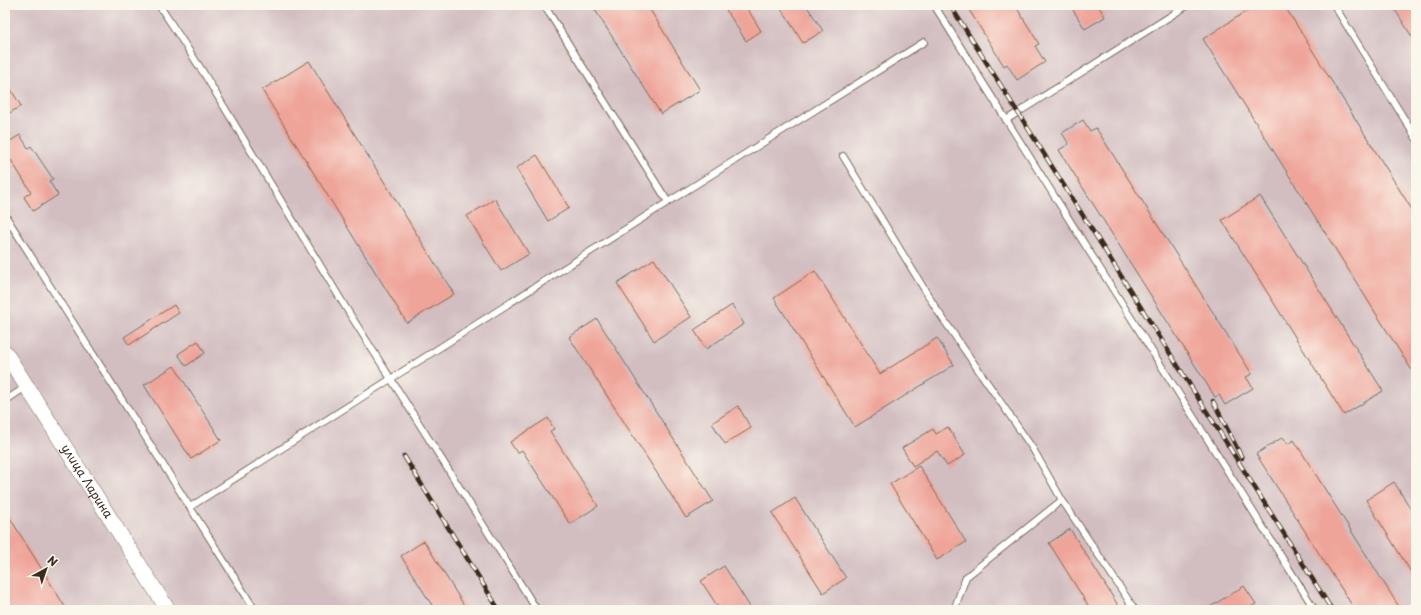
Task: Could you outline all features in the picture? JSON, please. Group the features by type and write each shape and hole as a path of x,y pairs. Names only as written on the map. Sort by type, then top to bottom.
{"street":[{"name":"улица Ларина","path":"5,352 168,610"}],"lane":[{"path":"159,5 203,72 346,308 537,610"},
{"path":"544,5 668,202"},
{"path":"934,5 1316,610"},
{"path":"1006,120 1188,5"},
{"path":"1334,5 1415,133"},
{"path":"190,506 668,202 924,42"},
{"path":"843,156 937,310 1033,449 1062,500 1135,610"},
{"path":"5,215 255,610"},
{"path":"5,401 27,386"},
{"path":"954,610 966,577 1062,500"}],"shaded area":[{"path":"5,5 1416,5 1416,610 5,610"}],"building":[{"path":"592,5 647,5 700,90 661,114"},
{"path":"723,5 745,5 761,31 746,41"},
{"path":"779,5 806,5 823,31 803,43"},
{"path":"966,5 1015,5 1039,44 1035,46 1045,62 1017,80 1007,64 1004,66"},
{"path":"1070,5 1098,5 1105,17 1085,29"},
{"path":"1256,5 1284,5 1416,216 1416,377 1203,39"},
{"path":"1392,5 1416,5 1416,43"},
{"path":"309,61 454,294 407,323 262,90"},
{"path":"5,80 21,106 5,116"},
{"path":"1083,120 1090,131 1096,128 1252,374 1246,377 1253,388 1225,405 1219,395 1215,397 1059,150 1069,144 1062,133"},
{"path":"20,135 28,148 31,146 53,179 49,181 58,195 33,211 24,197 31,192 11,160 5,164 5,144"},
{"path":"537,155 569,208 548,221 516,168"},
{"path":"1260,196 1383,391 1344,415 1222,220"},
{"path":"495,199 529,254 501,271 467,216"},
{"path":"654,259 691,317 654,341 617,283"},
{"path":"815,271 880,374 937,338 954,365 855,427 774,298"},
{"path":"174,305 179,313 129,345 124,337"},
{"path":"732,305 744,324 706,349 694,330"},
{"path":"597,319 713,501 686,518 569,337"},
{"path":"198,341 205,353 186,366 178,354"},
{"path":"174,366 221,440 191,459 144,385"},
{"path":"738,406 751,428 725,444 712,423"},
{"path":"548,418 554,429 550,431 598,506 570,524 522,450 517,453 510,442"},
{"path":"948,427 965,455 947,466 937,451 913,466 902,448 933,429 936,434"},
{"path":"1283,437 1288,444 1294,440 1401,610 1355,610 1256,454"},
{"path":"919,466 966,542 937,560 890,484"},
{"path":"1394,482 1416,517 1416,580 1366,500"},
{"path":"795,498 846,578 823,593 772,513"},
{"path":"5,510 67,610 5,610"},
{"path":"1070,529 1121,610 1091,610 1049,543"},
{"path":"424,541 467,610 435,610 401,556"},
{"path":"724,566 752,610 720,610 701,581"},
{"path":"1244,586 1256,604 1245,610 1205,610"}],"railway":[{"path":"950,5 1332,610"},
{"path":"1213,401 1242,458"},
{"path":"404,456 499,610"}]}
